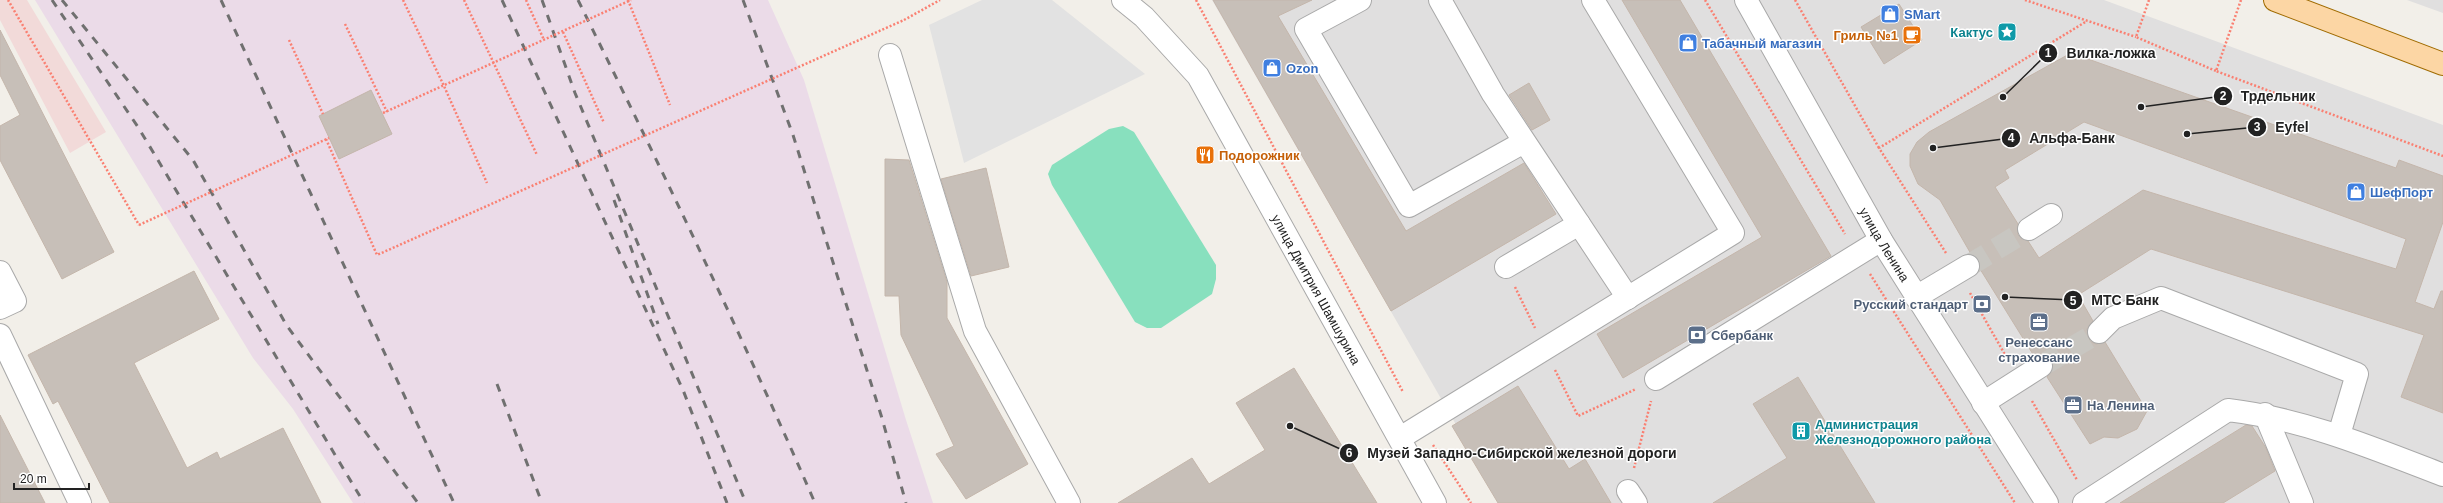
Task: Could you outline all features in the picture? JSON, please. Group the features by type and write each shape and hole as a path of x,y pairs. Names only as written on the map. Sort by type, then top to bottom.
{"main road":[{"path":"2275,0 2443,64"}],"street":[{"name":"улица Дмитрия Шамшурина","path":"1123,0 1144,17 1198,76 1435,503"},
{"path":"1360,0 1306,29 1409,206 1524,142"},
{"path":"1440,0 1493,94 1628,298"},
{"path":"1400,438 1420,424 1733,233 1593,0"},
{"name":"улица Ленина","path":"1746,0 1881,240 2047,503"},
{"path":"890,55 975,331 1069,503"},
{"path":"2029,229 2051,215"},
{"path":"1506,267 1579,224"},
{"path":"1656,380 1881,240"},
{"path":"1916,297 1963,269"},
{"path":"0,272 15,301 0,308"},
{"path":"2099,332 2113,318 2161,298 2357,374 2339,435"},
{"path":"0,335 80,503"},
{"path":"1983,403 2020,381 2041,366"},
{"path":"2084,503 2228,410 2265,414 2339,435 2443,475"},
{"path":"2265,414 2302,503"}],"path":[{"path":"8,0 139,225 327,138 377,255 904,20 940,0"},
{"path":"403,0 444,86 487,183"},
{"path":"464,0 537,155"},
{"path":"526,0 544,40"},
{"path":"383,114 629,0 670,105"},
{"path":"1196,0 1420,424 1471,503"},
{"path":"1794,0 1879,148 1963,269 2020,381 2076,478 2084,503"},
{"path":"2025,0 2136,37 2216,71 2443,156"},
{"path":"2136,37 2149,0"},
{"path":"2216,71 2241,0"},
{"path":"1879,148 2087,21"},
{"path":"345,24 387,112"},
{"path":"562,32 604,123"},
{"path":"289,40 322,114"},
{"path":"1632,497 1656,380"}],"shaded area":[{"path":"0,0 27,0 106,132 70,153 0,20"},
{"path":"35,0 768,0 804,80 906,420 933,503 353,503 293,409 253,358"},
{"path":"982,0 1052,0 1145,74 964,163 929,25"},
{"path":"1212,0 2104,0 2443,125 2443,503 1501,503"},
{"path":"2407,0 2443,0 2443,13"}],"green space":[{"path":"1123,126 1134,132 1216,265 1216,279 1212,294 1161,328 1147,328 1135,322 1052,185 1048,174 1052,165 1109,129"}],"building":[{"path":"1213,0 1312,0 1278,16 1406,231 1524,163 1556,214 1391,311"},
{"path":"1622,0 1680,0 1831,256 1623,378 1597,334 1762,237"},
{"path":"1899,4 1922,40 1884,64 1861,27"},
{"path":"0,30 114,252 62,279 0,160 0,126 20,115 0,75"},
{"path":"2071,53 2396,168 2399,160 2443,176 2443,222 2415,302 2434,309 2441,291 2443,291 2443,413 2401,397 2424,335 2151,249 2078,295 2093,321 2087,329 2090,341 2096,344 2105,342 2147,411 2137,429 2118,438 2104,437 2090,444 2047,377 2052,371 2051,359 2041,354 2034,356 1980,269 1978,259 1971,254 1940,200 1918,184 1910,166 1910,154 1917,142 1929,132","holes":["2084,122 2406,239 2396,269 2143,190 2039,258 2028,241 2018,235 2018,224 1995,187 2009,178 2005,170"]},
{"path":"1529,83 1550,120 1532,130 1509,95"},
{"path":"371,90 392,134 339,159 319,116"},
{"path":"885,159 909,160 947,282 947,318 1028,464 966,499 936,454 954,446 901,335 899,296 885,296"},
{"path":"986,168 1009,267 971,276 941,179"},
{"path":"194,271 219,319 134,363 187,468 217,452 220,459 283,428 321,503 110,503 58,401 53,404 28,355"},
{"path":"1294,368 1377,503 1118,503 1192,458 1209,484 1265,450 1236,403"},
{"name":"Администрация Железнодорожного района","path":"1798,377 1875,503 1713,503 1787,458 1753,404"},
{"path":"1518,386 1569,469 1585,459 1611,503 1498,503 1452,426"},
{"path":"0,415 45,503 0,503"},
{"path":"2246,425 2252,426 2266,448 2275,471 2223,503 2120,503"}],"tunnel":[{"path":"1968,266 2029,229"},
{"path":"2041,366 2099,332"}],"railway":[{"path":"52,0 138,127 364,503"},
{"path":"62,0 193,160 287,326 418,503"},
{"path":"221,0 454,503"},
{"path":"502,0 683,390 727,503"},
{"path":"542,0 575,93 746,503"},
{"path":"578,0 700,250 815,503"},
{"path":"743,0 793,135 881,415 906,503"},
{"path":"614,200 658,324"},
{"path":"497,384 542,503"}],"place":[{"name":"SMart","path":"1890,14"},
{"name":"Кактус","path":"2007,32"},
{"name":"Гриль №1","path":"1912,35"},
{"name":"Табачный магазин","path":"1688,43"},
{"name":"Ozon","path":"1272,68"},
{"name":"Вилка-ложка","path":"2003,97"},
{"name":"Трдельник","path":"2141,107"},
{"name":"Eyfel","path":"2187,134"},
{"name":"Альфа-Банк","path":"1933,148"},
{"name":"Подорожник","path":"1205,155"},
{"name":"ШефПорт","path":"2356,192"},
{"name":"МТС Банк","path":"2005,297"},
{"name":"Русский стандарт","path":"1982,304"},
{"name":"Ренессанс страхование","path":"2039,322"},
{"name":"Сбербанк","path":"1697,335"},
{"name":"На Ленина","path":"2073,405"},
{"name":"Музей Западно-Сибирской железной дороги","path":"1290,426"},
{"name":"Администрация Железнодорожного района","path":"1801,431"}]}
